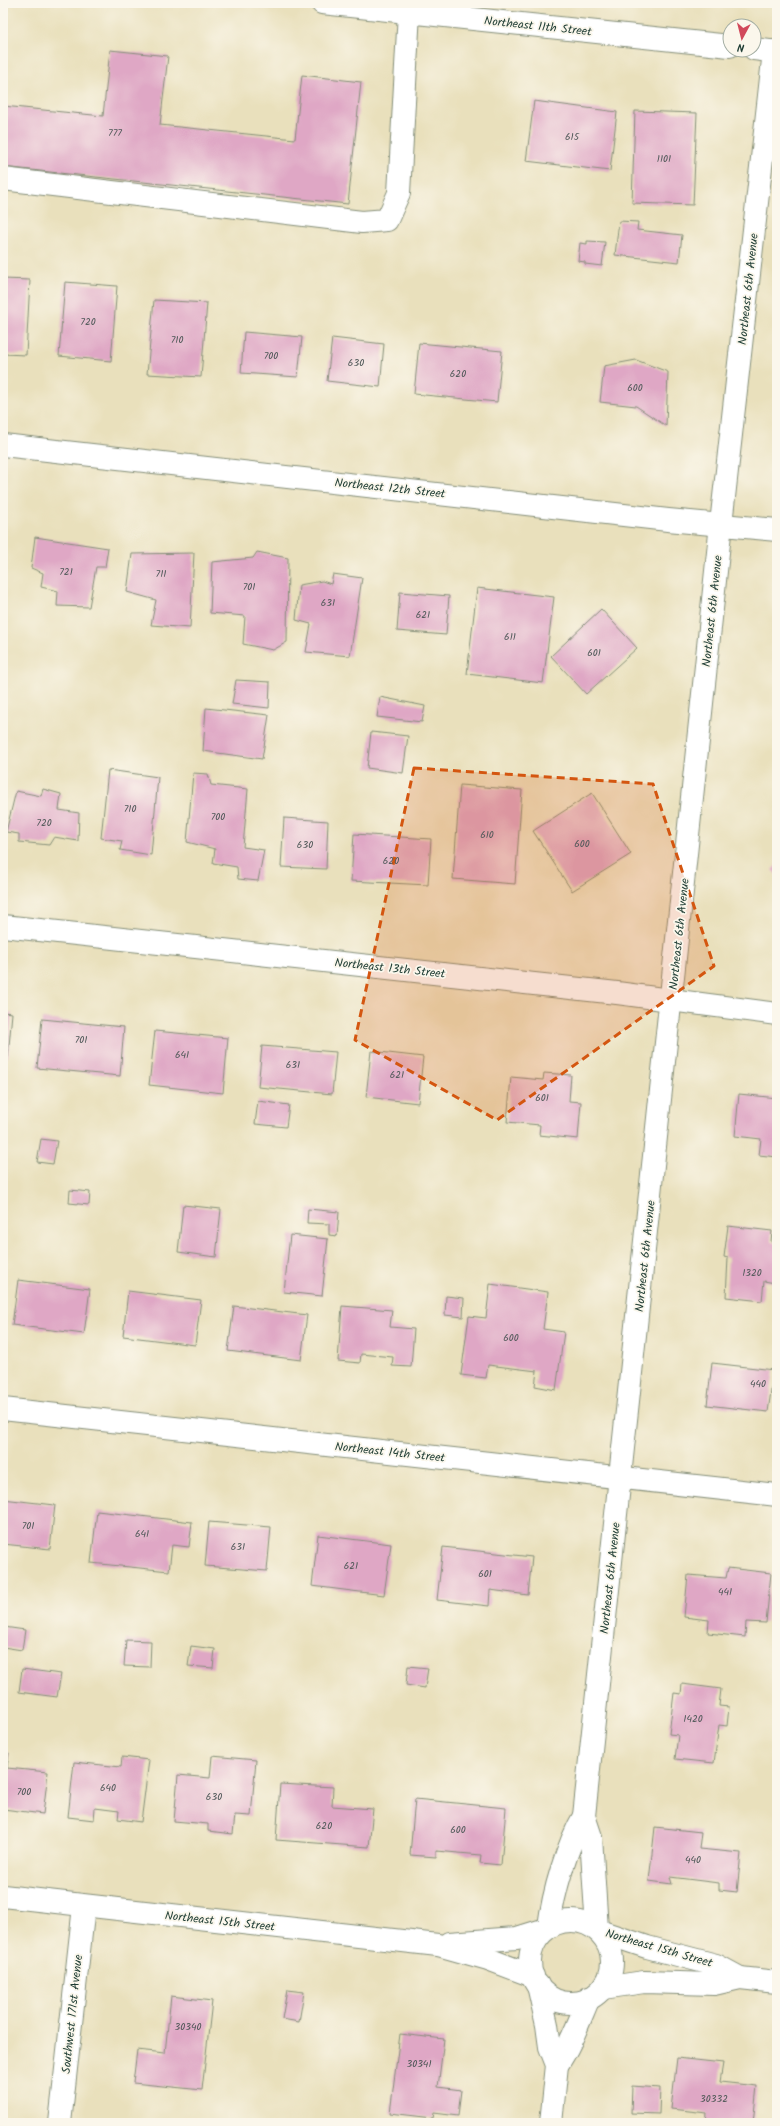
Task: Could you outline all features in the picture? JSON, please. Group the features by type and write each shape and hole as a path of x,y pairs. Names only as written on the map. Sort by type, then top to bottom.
{"street":[{"name":"Northeast 11th Street","path":"322,3 722,45"},
{"path":"3,179 362,222 387,220 399,193 409,12"},
{"name":"Northeast 6th Avenue","path":"598,1930 591,1837 584,1816 672,1001 768,51"},
{"name":"Northeast 12th Street","path":"3,445 777,530"},
{"name":"Northeast 13th Street","path":"3,926 609,992 777,1014"},
{"name":"Northeast 14th Street","path":"3,1409 777,1496"},
{"name":"Northeast 6th Avenue","path":"548,1928 552,1900 572,1836 584,1816"},
{"name":"Northeast 15th Street","path":"3,1896 438,1945 488,1960 535,1980"},
{"name":"Southwest 171st Avenue","path":"60,2123 84,1906"},
{"path":"551,2123 557,2065 550,2047 547,2025 535,1980 530,1968 530,1955 534,1943 548,1928 563,1921 576,1920 598,1930 607,1940 612,1952 613,1964 610,1977 596,1993 575,2028 568,2049 557,2065"},
{"name":"Northeast 15th Street","path":"438,1945 470,1940 517,1938 548,1928"},
{"name":"Northeast 15th Street","path":"598,1930 647,1947 716,1965 740,1978"},
{"name":"Northeast 15th Street","path":"596,1993 644,1982 714,1984 740,1978 777,1982"},
{"path":"535,1980 543,1992 554,1999 567,2003 580,2002 596,1993"}],"highlighted area":[{"path":"414,768 653,784 714,966 497,1120 355,1040"}],"building":[{"path":"110,50 168,56 160,125 295,139 302,75 361,82 348,204 3,167 3,106 103,116"},
{"path":"534,101 617,112 610,171 526,161"},
{"path":"635,111 697,113 693,205 632,203"},
{"path":"619,221 638,222 637,230 682,235 679,262 615,255"},
{"path":"587,241 605,242 602,266 585,264 585,262 578,261 580,243 587,244"},
{"path":"3,279 30,280 26,355 3,354"},
{"path":"65,282 117,286 111,361 59,356"},
{"path":"154,300 207,303 201,377 147,374"},
{"path":"244,332 302,337 298,377 241,373"},
{"path":"332,338 384,344 380,387 327,381"},
{"path":"419,343 502,351 497,402 414,394"},
{"path":"636,360 668,372 666,426 636,406 600,402 604,366"},
{"path":"35,537 108,548 105,567 96,567 89,607 57,606 58,591 41,587 43,573 31,568"},
{"path":"257,552 288,558 287,642 273,650 243,644 245,616 210,613 212,562 253,558"},
{"path":"194,553 190,628 151,625 156,600 127,592 132,554"},
{"path":"333,574 362,578 350,656 306,652 311,624 296,620 299,585 322,581 331,584"},
{"path":"477,588 554,597 543,683 467,674"},
{"path":"400,592 449,596 446,635 397,631"},
{"path":"601,609 637,648 586,694 551,656"},
{"path":"236,680 270,682 269,708 232,704"},
{"path":"380,697 425,706 422,722 377,717"},
{"path":"206,708 269,715 262,759 203,751"},
{"path":"371,732 408,736 403,773 367,768"},
{"path":"108,770 158,777 151,855 120,850 122,841 101,838"},
{"path":"193,773 208,774 211,785 248,789 243,847 264,850 258,881 238,879 237,867 213,863 215,849 187,842"},
{"path":"460,785 522,790 515,884 453,879"},
{"path":"43,789 61,794 59,810 79,813 78,841 54,837 49,845 19,842 19,834 6,832 16,791 41,796"},
{"path":"592,793 631,854 572,891 533,831"},
{"path":"284,818 328,821 326,869 281,867"},
{"path":"354,834 431,839 428,885 351,881"},
{"path":"777,865 777,875 772,870"},
{"path":"3,1012 12,1013 8,1057 3,1057"},
{"path":"42,1019 124,1027 120,1076 37,1068"},
{"path":"155,1031 228,1038 223,1093 149,1085"},
{"path":"262,1046 336,1052 332,1094 258,1087"},
{"path":"371,1051 423,1057 418,1103 366,1097"},
{"path":"544,1073 571,1075 569,1101 581,1102 578,1139 539,1135 540,1125 507,1122 511,1077 543,1080"},
{"path":"739,1094 777,1098 777,1157 759,1155 761,1139 735,1136"},
{"path":"258,1101 289,1105 286,1127 255,1124"},
{"path":"41,1139 57,1141 53,1164 37,1162"},
{"path":"3,1140 7,1140 5,1156 3,1156"},
{"path":"70,1190 90,1192 89,1205 69,1203"},
{"path":"183,1205 221,1209 216,1257 178,1252"},
{"path":"308,1209 339,1212 337,1236 329,1235 329,1224 307,1223"},
{"path":"728,1226 772,1231 771,1242 777,1243 775,1283 764,1281 762,1301 726,1297 728,1258 724,1257"},
{"path":"290,1235 328,1239 322,1296 284,1292"},
{"path":"18,1280 90,1289 84,1334 12,1325"},
{"path":"490,1284 548,1292 543,1329 564,1332 556,1390 535,1386 537,1371 488,1365 486,1378 461,1375 469,1316 486,1318"},
{"path":"128,1291 201,1300 195,1345 123,1336"},
{"path":"446,1296 464,1298 463,1317 445,1315"},
{"path":"234,1306 307,1315 301,1360 228,1351"},
{"path":"342,1306 392,1310 390,1327 414,1329 411,1367 392,1366 393,1357 361,1354 360,1363 338,1361"},
{"path":"712,1363 774,1370 768,1412 707,1405"},
{"path":"3,1499 55,1505 50,1549 3,1544"},
{"path":"97,1511 192,1522 189,1547 172,1545 169,1571 91,1563"},
{"path":"209,1522 271,1527 267,1571 205,1566"},
{"path":"318,1535 391,1544 384,1595 312,1586"},
{"path":"443,1547 532,1557 528,1595 490,1590 489,1606 437,1600"},
{"path":"728,1568 771,1573 766,1623 746,1622 745,1637 708,1633 709,1620 684,1617 688,1575 726,1578"},
{"path":"4,1627 25,1630 22,1650 3,1647"},
{"path":"126,1640 151,1641 150,1667 124,1666"},
{"path":"191,1646 215,1649 213,1668 188,1666"},
{"path":"408,1666 428,1668 425,1688 406,1685"},
{"path":"22,1669 61,1674 57,1697 19,1692"},
{"path":"682,1684 721,1689 719,1706 729,1707 727,1726 719,1725 714,1763 675,1759 678,1735 669,1734 674,1693 681,1694"},
{"path":"3,1752 9,1753 7,1768 48,1772 43,1814 3,1809"},
{"path":"212,1756 256,1760 251,1816 235,1815 233,1834 208,1831 208,1824 174,1821 178,1775 210,1778"},
{"path":"122,1757 149,1760 141,1822 118,1819 119,1811 95,1808 94,1820 68,1817 74,1762 121,1767"},
{"path":"280,1784 333,1787 332,1806 373,1809 369,1847 276,1840"},
{"path":"415,1799 506,1808 501,1865 480,1863 481,1855 436,1851 436,1857 410,1855"},
{"path":"655,1827 701,1832 699,1849 741,1853 737,1892 719,1890 719,1883 670,1877 672,1884 649,1881"},
{"path":"287,1990 304,1992 299,2022 282,2019"},
{"path":"171,1996 212,2001 202,2090 133,2083 137,2050 165,2053"},
{"path":"400,2034 444,2039 438,2087 461,2090 458,2116 434,2113 433,2118 390,2113"},
{"path":"677,2058 723,2063 720,2082 757,2086 753,2123 706,2123 707,2113 671,2109"},
{"path":"632,2086 660,2088 659,2114 631,2113"}]}
